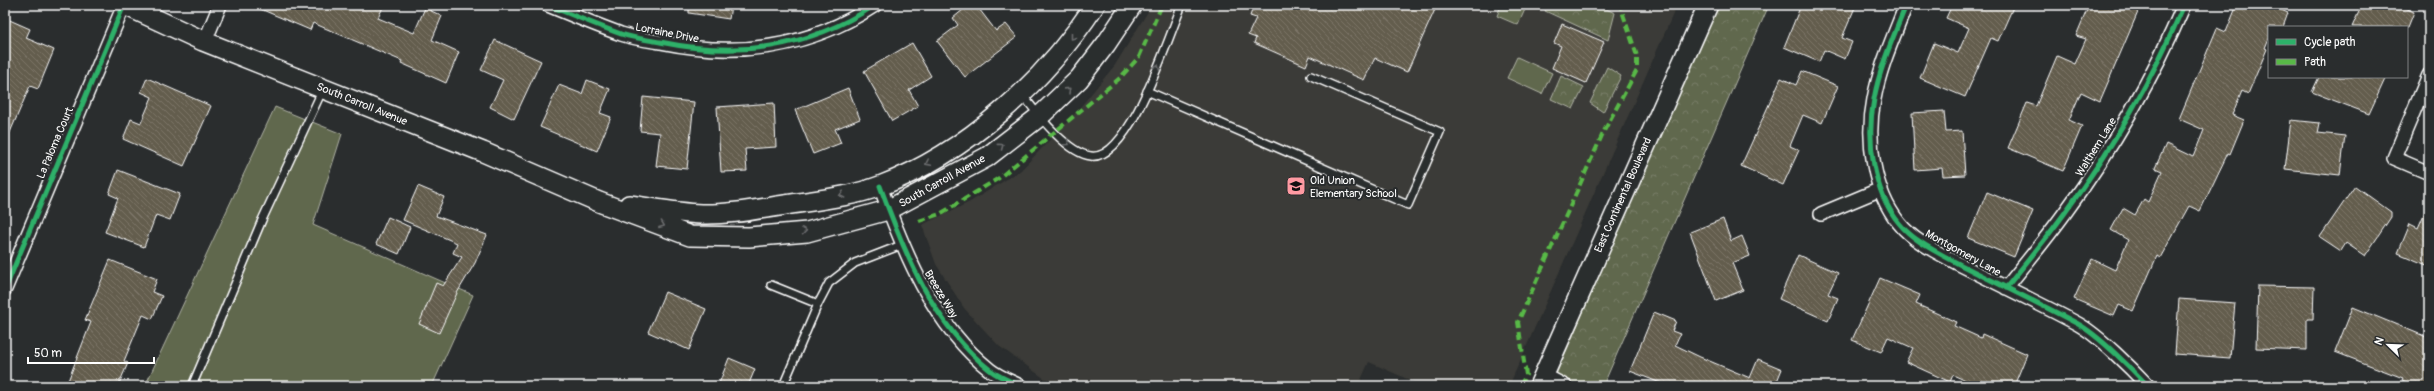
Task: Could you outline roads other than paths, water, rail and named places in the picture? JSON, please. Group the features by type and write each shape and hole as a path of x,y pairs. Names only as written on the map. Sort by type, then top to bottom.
{"main road":[{"name":"South Carroll Avenue","path":"125,5 202,41 483,152 599,202 690,236 749,237 807,232 888,210 988,156 1040,116 1079,79 1106,44 1132,5"},
{"name":"South Carroll Avenue","path":"599,202 701,214 784,206 880,186 934,160 961,143 1021,94 1056,59 1095,5"},
{"name":"East Continental Boulevard","path":"1542,380 1708,5"}],"street":[{"name":"La Paloma Court","path":"5,289 125,5"},
{"path":"202,41 208,34 220,5"},
{"name":"Lorraine Drive","path":"548,5 623,34 693,49 728,51 766,48 801,40 836,27 875,5"},
{"name":"Montgomery Lane","path":"1906,5 1882,65 1873,100 1874,166 1885,200 1899,224 1931,249 2080,325 2133,370 2148,386"},
{"name":"Walthem Lane","path":"2006,288 2065,214 2115,137 2166,47 2184,5"},
{"path":"2429,75 2394,158 2429,173"},
{"name":"Breeze Way","path":"880,186 888,210 920,281 944,322 991,370 1020,386"},
{"path":"1822,214 1881,189"},
{"path":"1542,380 1565,386"}],"lane":[{"path":"1021,94 1065,144 1091,156 1104,154 1120,140 1142,105 1182,5"},
{"path":"1147,91 1408,205 1440,132 1311,76"},
{"path":"192,386 262,220 323,89"},
{"path":"783,386 818,304 829,283 856,263 904,244"},
{"path":"771,285 818,304"}],"place":[{"name":"Old Union Elementary School","path":"1296,186"}]}
